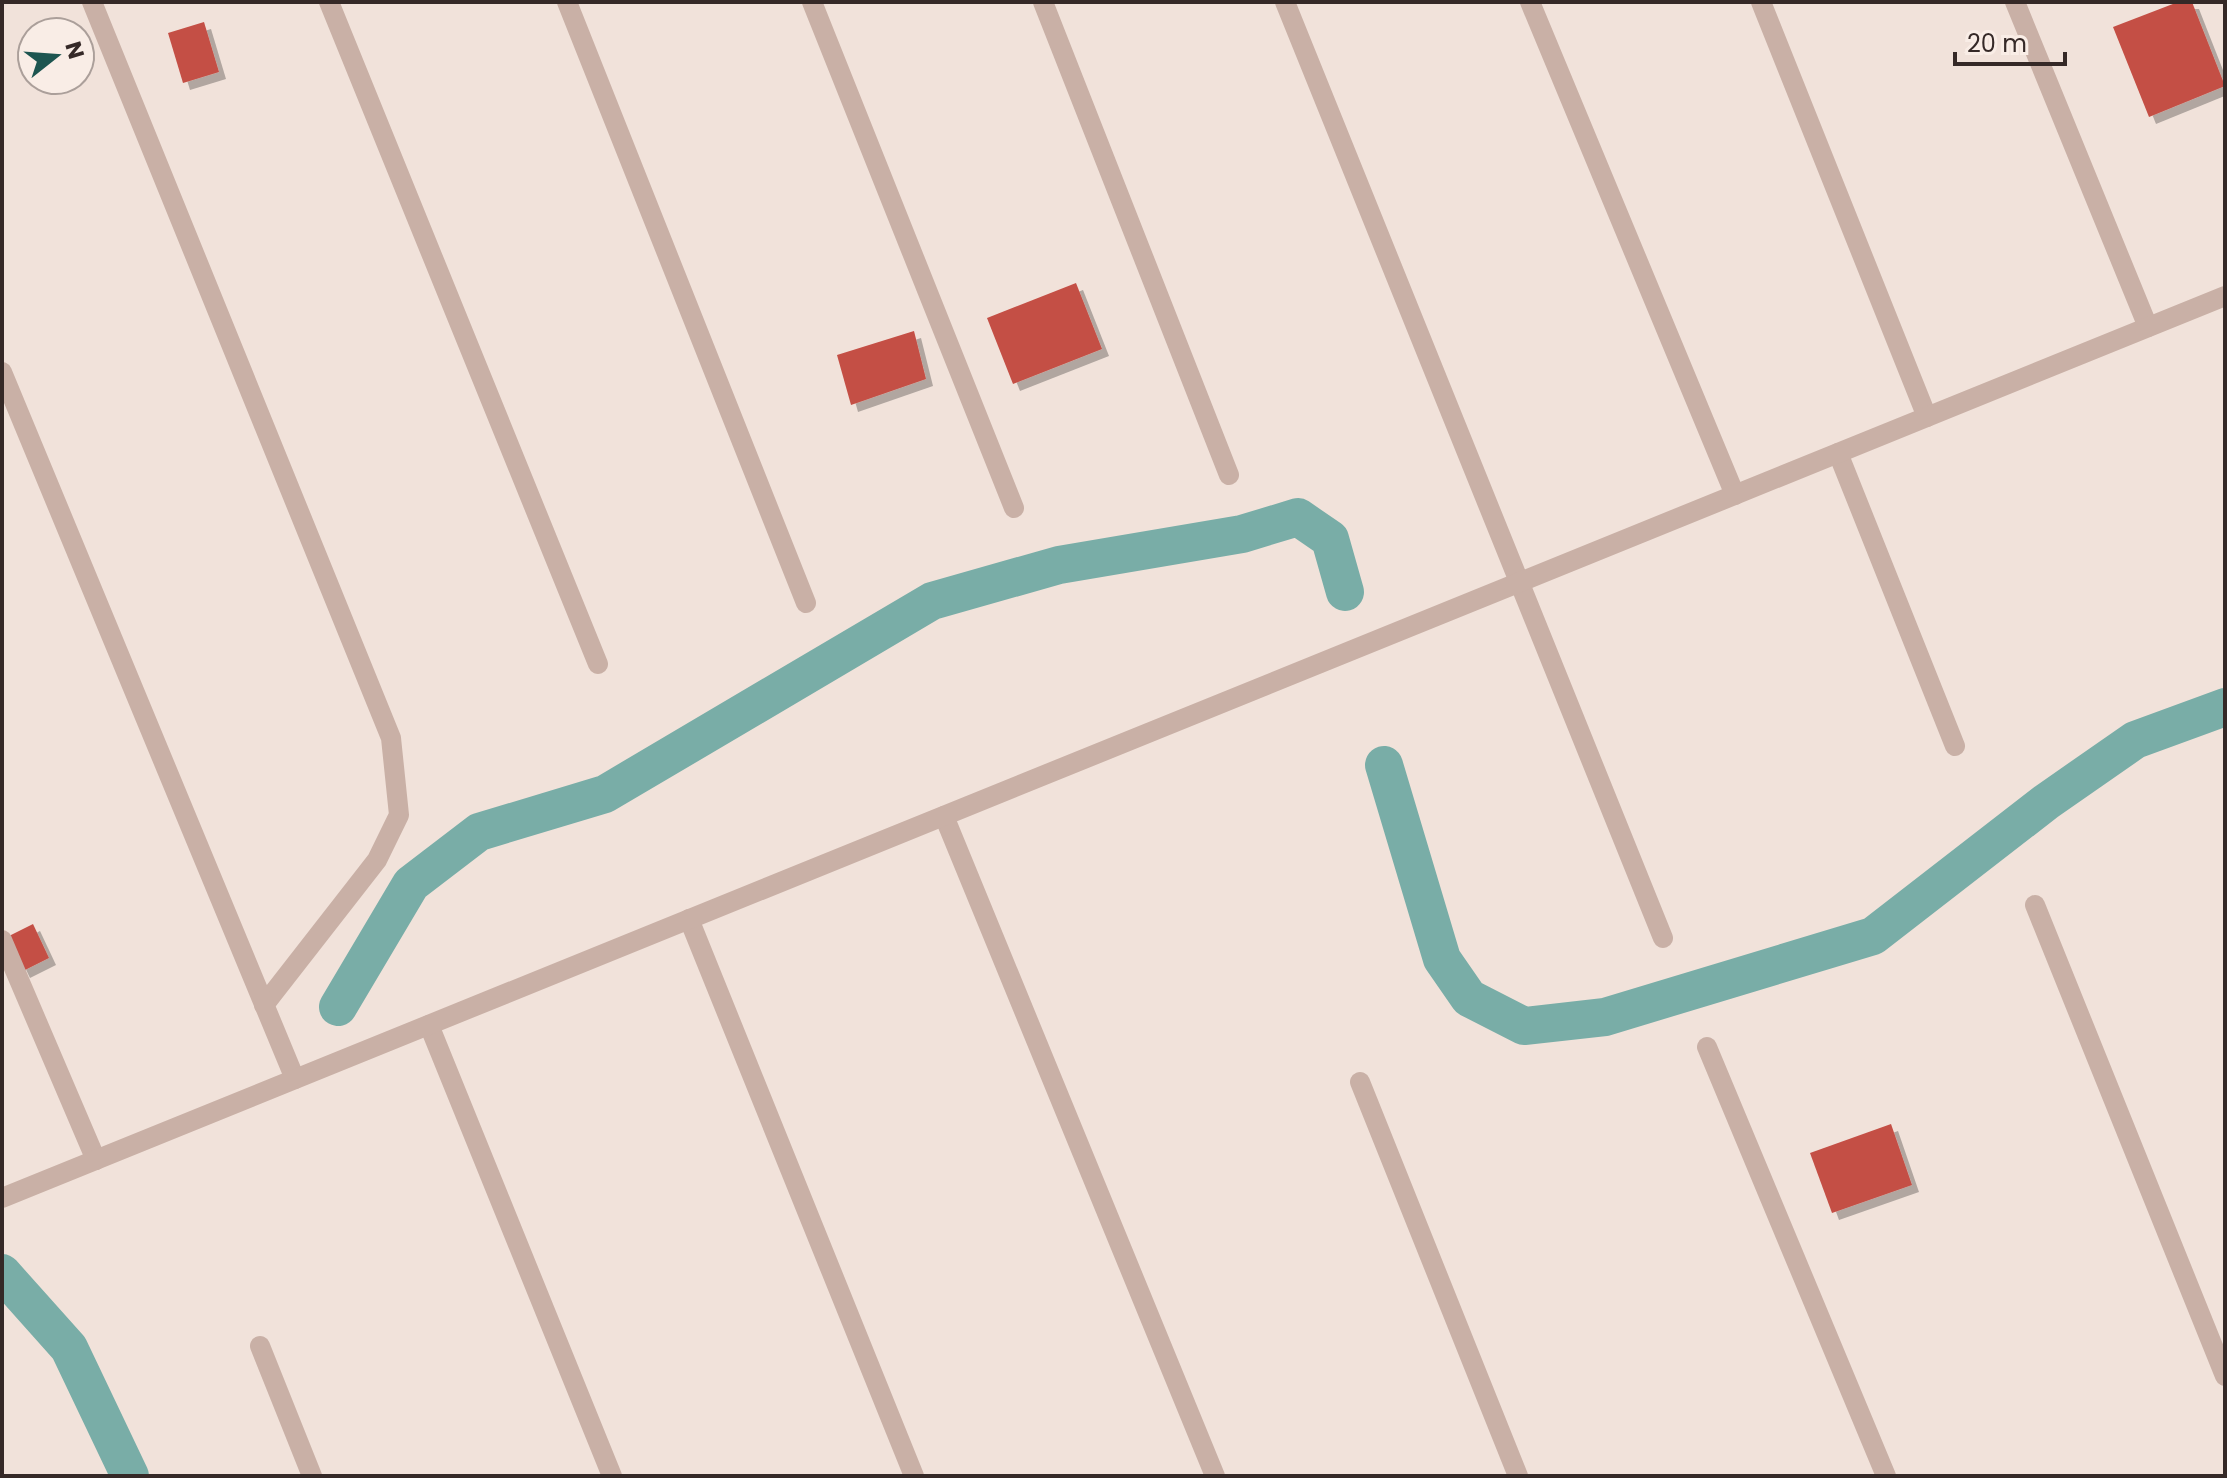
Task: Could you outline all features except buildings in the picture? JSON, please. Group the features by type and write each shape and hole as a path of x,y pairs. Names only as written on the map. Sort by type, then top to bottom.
{"street":[{"path":"92,2 391,738 399,815 377,860 264,1005"},
{"path":"329,2 598,664"},
{"path":"567,2 806,603"},
{"path":"812,2 1014,508"},
{"path":"1043,2 1229,475"},
{"path":"1285,2 1663,938"},
{"path":"1530,2 1735,495"},
{"path":"1761,2 1927,417"},
{"path":"2015,2 2148,327"},
{"path":"2,1198 2225,296"},
{"path":"2,372 295,1079"},
{"path":"1838,453 1955,746"},
{"path":"944,816 1215,1476"},
{"path":"2035,905 2225,1376"},
{"path":"689,919 914,1476"},
{"path":"2,940 96,1160"},
{"path":"429,1025 612,1476"},
{"path":"1707,1047 1886,1476"},
{"path":"1360,1082 1518,1476"},
{"path":"260,1346 312,1476"}],"waterway":[{"path":"338,1007 411,884 479,832 605,794 932,601 1059,565 1242,534 1298,517 1330,539 1345,592"},
{"path":"1384,765 1442,959 1469,998 1524,1026 1605,1017 1873,936 2046,802 2135,740 2225,707"},
{"path":"2,1273 69,1348 130,1476"}]}
